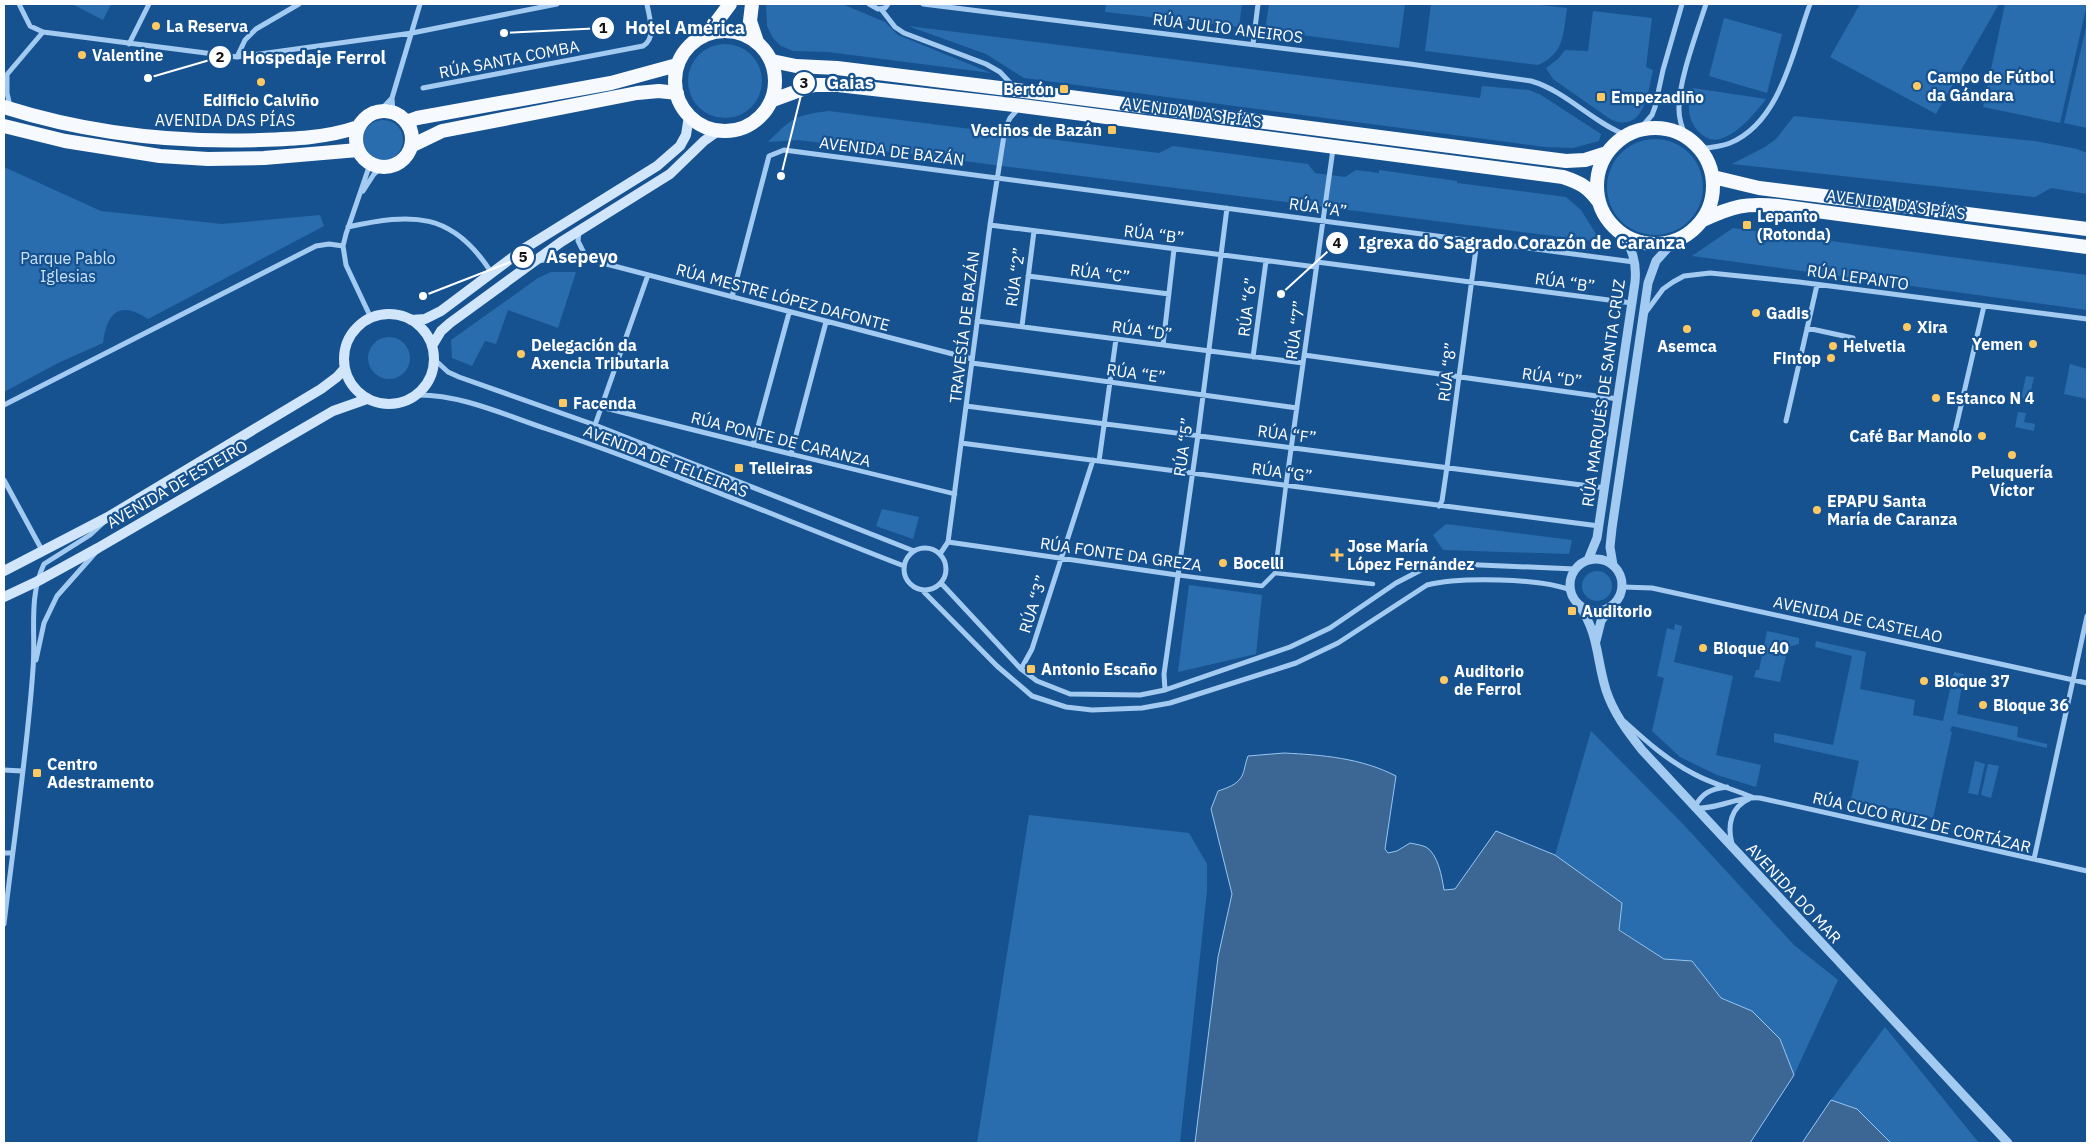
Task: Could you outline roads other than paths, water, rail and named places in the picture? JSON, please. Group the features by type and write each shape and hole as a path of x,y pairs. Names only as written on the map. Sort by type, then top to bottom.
{"highway":[{"path":"730,4 715,24 690,46 677,65 675,83 677,93 689,116 702,126 718,131 744,128 756,120 773,100 776,87 775,74 772,61 757,42 750,20 752,4"},
{"path":"701,37 715,32 730,31 744,35 757,42"},
{"name":"AVENIDA DAS PÍAS","path":"772,61 796,66 837,68 1016,90 1566,161 1585,160 1607,153"},
{"path":"406,122 417,118 611,83 677,65"},
{"name":"AVENIDA DAS PÍAS","path":"773,100 814,85 838,85 1022,106 1563,177 1576,181 1589,189 1599,202"},
{"path":"411,146 436,134 462,127 637,93 659,91 677,93"},
{"name":"AVENIDA DAS PÍAS","path":"8,108 91,128 150,137 196,140 277,140 340,134 358,128"},
{"path":"379,112 393,113 406,122 412,138 411,146 408,154 397,164 376,165 362,157 358,150 356,135 358,128 368,116 379,112"},
{"path":"4,126 65,141 160,156 208,159 264,158 358,150"},
{"path":"1663,129 1686,137 1700,149 1706,158 1713,177 1712,199 1703,220 1695,229 1674,241 1662,244 1650,244 1629,238 1605,216 1599,202 1598,176 1607,153 1615,144 1633,133 1663,129"},
{"name":"AVENIDA DAS PÍAS","path":"1713,177 1766,189 2087,229"},
{"name":"AVENIDA DAS PÍAS","path":"1703,220 1728,208 1752,204 2087,247"}],"main road":[{"path":"411,320 432,316 491,272 558,226 666,159 680,146 686,135 689,116"},
{"path":"432,346 441,330 580,229 670,174 704,141 718,131"},
{"path":"384,314 398,315 411,320 424,331 432,346 434,360 432,373 425,386 416,396 404,402 392,404 379,403 367,399 353,386 345,368 344,356 349,338 360,324 384,314"},
{"name":"AVENIDA DE ESTEIRO","path":"4,571 108,517 321,389 337,377 345,368"},
{"name":"AVENIDA DE ESTEIRO","path":"4,597 38,581 98,548 334,411 367,399"}],"street":[{"path":"19,4 30,26 43,32 237,57 412,33 557,4"},
{"path":"129,44 149,4"},
{"path":"237,57 245,40 256,29 299,4"},
{"path":"393,113 392,98 420,4"},
{"name":"RÚA SANTA COMBA","path":"423,88 644,46 649,42 651,36 646,4"},
{"path":"869,4 874,8 881,9 888,4"},
{"name":"RÚA JULIO ANEIROS","path":"922,4 1253,44 1530,81 1544,85 1604,126 1633,133"},
{"path":"1253,44 1258,4"},
{"path":"1633,133 1652,115 1655,108 1663,70 1682,4"},
{"path":"1686,137 1680,122 1681,93 1706,4"},
{"path":"1700,149 1731,143 1752,128 1762,118 1773,103 1784,80 1810,4"},
{"path":"881,9 895,27 986,64 1000,72 1016,90"},
{"path":"8,108 5,75 43,32"},
{"path":"379,112 392,98"},
{"name":"TRAVESÍA DE BAZÁN","path":"940,554 948,542 997,177 1007,124 1014,113 1022,106"},
{"name":"RÚA “7”","path":"1286,485 1333,148"},
{"name":"AVENIDA DE BAZÁN","path":"732,297 769,156 784,150 997,177"},
{"path":"361,193 374,174 376,165"},
{"path":"371,318 346,265 343,246 361,193 376,165"},
{"name":"RÚA “A”","path":"997,177 1635,262"},
{"name":"RÚA “5”","path":"1165,690 1164,674 1198,435 1227,208"},
{"path":"348,227 404,218 434,223 449,228 473,246 491,272"},
{"name":"RÚA “B”","path":"990,225 1266,261 1471,282 1632,304"},
{"path":"580,229 578,241 587,259"},
{"name":"RÚA “2”","path":"1022,326 1034,231"},
{"name":"RÚA MARQUÉS DE SANTA CRUZ","path":"1588,560 1595,545 1599,526 1635,282 1635,262 1630,246 1621,232"},
{"name":"RÚA “8”","path":"1439,506 1442,500 1447,468 1477,241"},
{"name":"RÚA MARQUÉS DE SANTA CRUZ","path":"1613,565 1610,547 1611,534 1648,283 1661,254 1674,241"},
{"path":"4,405 300,254 322,245 343,246"},
{"path":"1163,345 1174,249"},
{"name":"RÚA MESTRE LÓPEZ DAFONTE","path":"534,262 564,257 587,259 972,361"},
{"name":"RÚA “6”","path":"1253,357 1266,261"},
{"name":"RÚA LEPANTO","path":"1642,316 1663,289 1684,276 1697,273 1817,284 2087,319"},
{"path":"595,425 648,275"},
{"name":"RÚA “C”","path":"1028,276 1169,294"},
{"path":"1786,421 1817,284"},
{"path":"1927,435 1953,440 1984,306"},
{"path":"754,445 789,313"},
{"name":"RÚA “D”","path":"977,321 1303,363"},
{"path":"791,454 826,322"},
{"path":"1808,328 1853,338"},
{"name":"RÚA “3”","path":"1020,669 1029,656 1096,460 1105,423 1116,339"},
{"name":"RÚA “D”","path":"1304,355 1618,399"},
{"name":"AVENIDA DE TELLEIRAS","path":"434,360 448,372 459,377 595,425 914,551"},
{"name":"RÚA “E”","path":"972,361 1110,383 1297,408"},
{"name":"AVENIDA DE TELLEIRAS","path":"416,396 431,395 468,403 588,444 904,566"},
{"name":"RÚA “F”","path":"966,406 1605,488"},
{"name":"RÚA PONTE DE CARANZA","path":"601,407 955,494"},
{"name":"RÚA “G”","path":"961,443 1599,526"},
{"path":"4,480 43,552"},
{"path":"1286,485 1275,572 1373,584"},
{"path":"34,667 33,621 38,581 44,564 90,535 102,526 108,517"},
{"name":"RÚA FONTE DA GREZA","path":"948,542 1262,586 1275,572"},
{"path":"4,924 34,667 44,623 57,596 98,548"},
{"path":"927,548 940,554 945,565 946,571 941,582 929,590 916,588 906,579 904,566 906,560 914,551 927,548"},
{"path":"1601,559 1613,565 1621,575 1623,587 1619,600 1609,609 1593,612 1579,605 1570,590 1570,579 1575,569 1588,560 1601,559"},
{"path":"941,582 1020,669 1037,681 1070,694 1140,695 1165,690 1290,648 1330,628 1396,583 1425,568 1457,564 1575,569"},
{"path":"922,590 1002,672 1032,696 1066,707 1092,710 1142,708 1170,703 1296,663 1338,643 1428,585 1455,580 1545,583 1570,590"},
{"name":"AVENIDA DE CASTELAO","path":"1623,587 1652,588 2087,683"},
{"name":"AVENIDA DO MAR","path":"1579,605 1587,617 1596,641 1602,677 1616,713 1642,750 2008,1143"},
{"name":"AVENIDA DO MAR","path":"1596,641 1601,621 1609,609"},
{"path":"2034,860 2087,616"},
{"path":"1616,713 1656,750 1676,764 1695,775 1752,798"},
{"path":"4,770 22,771"},
{"path":"1694,808 1700,798 1707,792 1727,788"},
{"path":"1694,808 1710,808 1740,798 1752,798"},
{"path":"1733,849 1730,836 1732,815 1738,806 1752,798"},
{"name":"RÚA CUCO RUIZ DE CORTÁZAR","path":"1752,798 2087,871"},
{"path":"4,852 12,853"},
{"path":"4,871 10,870"}],"place":[{"name":"La Reserva","path":"156,26"},
{"name":"Hotel América","path":"504,33"},
{"name":"Valentine","path":"82,55"},
{"name":"Hospedaje Ferrol","path":"148,78"},
{"name":"Edificio Calviño","path":"261,82"},
{"name":"Campo de Fútbol da Gándara","path":"1917,86"},
{"name":"Bertón","path":"1064,89"},
{"name":"Empezadiño","path":"1601,97"},
{"name":"Veciños de Bazán","path":"1112,130"},
{"name":"Gaias","path":"781,176"},
{"name":"Lepanto (Rotonda)","path":"1747,225"},
{"name":"Igrexa do Sagrado Corazón de Caranza","path":"1281,294"},
{"name":"Asepeyo","path":"423,296"},
{"name":"Gadis","path":"1756,313"},
{"name":"Xira","path":"1907,327"},
{"name":"Asemca","path":"1687,329"},
{"name":"Yemen","path":"2033,344"},
{"name":"Helvetia","path":"1833,346"},
{"name":"Delegación da Axencia Tributaria","path":"521,354"},
{"name":"Fintop","path":"1831,358"},
{"name":"Estanco N 4","path":"1936,398"},
{"name":"Facenda","path":"563,403"},
{"name":"Café Bar Manolo","path":"1982,436"},
{"name":"Peluquería Víctor","path":"2012,455"},
{"name":"Telleiras","path":"739,468"},
{"name":"EPAPU Santa María de Caranza","path":"1817,510"},
{"name":"Jose María López Fernández","path":"1337,555"},
{"name":"Bocelli","path":"1223,563"},
{"name":"Auditorio","path":"1572,611"},
{"name":"Bloque 40","path":"1703,648"},
{"name":"Antonio Escaño","path":"1031,669"},
{"name":"Auditorio de Ferrol","path":"1444,680"},
{"name":"Bloque 37","path":"1924,681"},
{"name":"Bloque 36","path":"1983,705"},
{"name":"Centro Adestramento","path":"37,773"}],"park label":[{"name":"Parque Pablo Iglesias","path":"68,267"}]}
